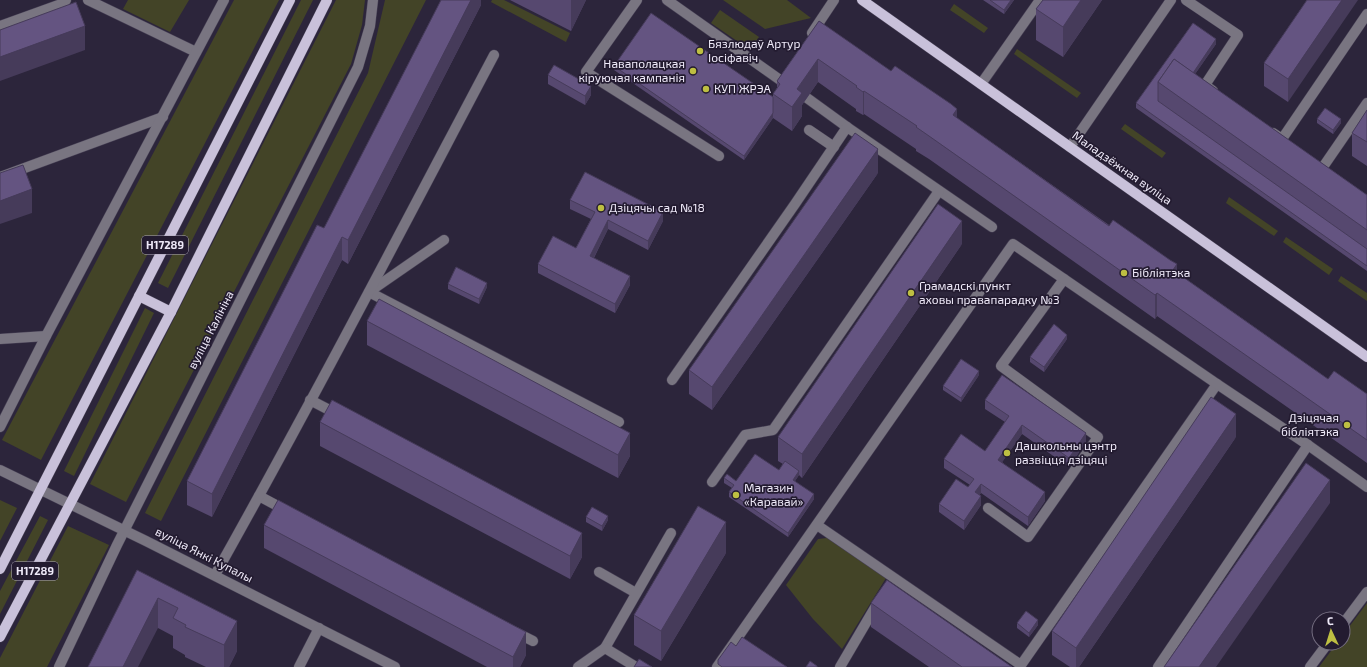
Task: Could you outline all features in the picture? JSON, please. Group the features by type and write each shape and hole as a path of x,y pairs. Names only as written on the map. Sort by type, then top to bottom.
{"main road":[{"name":"Н17289","path":"0,569 290,0"},
{"name":"Н17289","path":"0,637 170,312 327,0"},
{"name":"Маладзёжная вуліца","path":"862,0 1070,148 1366,353"},
{"path":"139,296 170,312"}],"street":[{"path":"0,26 64,3 66,0"},
{"path":"88,0 196,52"},
{"path":"0,427 46,336 224,0"},
{"name":"вуліца Калініна","path":"59,667 124,531 358,67 370,26 373,0"},
{"path":"636,0 586,72 719,156"},
{"path":"667,0 782,76 790,87"},
{"path":"806,42 834,0"},
{"path":"981,84 1040,0"},
{"path":"1070,148 1172,0"},
{"path":"1186,0 1238,35 1205,85 1224,99"},
{"path":"1262,126 1285,141 1367,14"},
{"path":"215,575 369,292 494,55"},
{"path":"807,98 992,227"},
{"path":"1324,167 1367,103"},
{"path":"0,176 163,116"},
{"path":"672,380 847,127"},
{"path":"809,130 834,147"},
{"path":"712,482 745,435 773,430 939,191"},
{"path":"369,292 444,240"},
{"path":"717,667 817,526 1010,242 1308,445 1367,487"},
{"path":"988,508 1028,537 1098,437 1001,366 1064,279"},
{"path":"369,292 619,422"},
{"path":"0,339 46,336"},
{"path":"817,526 890,581 1023,666 1217,384"},
{"path":"310,400 346,418"},
{"path":"1158,667 1308,445"},
{"name":"вуліца Янкі Купалы","path":"0,470 215,575 395,667"},
{"path":"259,496 294,514"},
{"path":"578,667 605,648 671,533"},
{"path":"599,572 636,593"},
{"path":"1351,613 1367,592"},
{"path":"840,667 880,598"},
{"path":"505,626 533,641"},
{"path":"299,667 319,628"},
{"path":"605,648 636,667"},
{"path":"1310,667 1322,651"}],"green space":[{"path":"128,0 189,0 170,32 123,9"},
{"path":"234,0 279,0 41,460 2,440"},
{"path":"301,0 313,0 168,288 158,283"},
{"path":"336,0 365,0 362,25 351,64 126,502 90,484"},
{"path":"385,0 426,0 161,521 145,513 368,73"},
{"path":"492,0 504,0 570,33 566,42 491,2"},
{"path":"723,0 787,0 811,18 765,29"},
{"path":"954,4 988,28 984,33 950,10"},
{"path":"720,10 759,37 750,50 711,23"},
{"path":"1017,49 1081,93 1077,98 1014,54"},
{"path":"1125,124 1166,153 1162,158 1121,129"},
{"path":"1229,197 1278,231 1274,236 1226,203"},
{"path":"1286,237 1333,269 1329,275 1283,242"},
{"path":"1341,276 1367,293 1367,301 1338,281"},
{"path":"145,308 154,313 74,476 64,471"},
{"path":"0,500 17,508 0,541"},
{"path":"40,516 48,520 0,614 0,591"},
{"path":"68,526 109,545 47,667 0,667 0,658"},
{"path":"827,538 886,578 842,649 813,619 786,585 818,539"},
{"path":"1367,603 1367,667 1319,667 1331,651 1351,651 1351,624"}],"building":[{"path":"441,0 471,0 348,240 342,237 212,494 187,481 317,225 324,228"},
{"path":"990,0 1011,0 1004,10"},
{"path":"1043,0 1081,0 1063,27 1036,9"},
{"path":"1307,0 1342,0 1288,79 1264,63"},
{"path":"76,2 85,26 0,57 0,30"},
{"path":"651,13 773,97 773,113 744,156 614,66"},
{"path":"819,21 891,71 895,66 951,104 957,109 953,115 1109,226 1113,220 1177,264 1173,270 1328,379 1334,371 1367,394 1367,440 1157,293 1155,295 916,127 917,126 864,91 863,92 856,87 857,86 818,59 797,89 802,93 792,107 773,94 780,84 777,81"},
{"path":"1193,23 1216,39 1193,73 1174,59 1158,82 1158,101 1367,249 1367,266 1136,103"},
{"path":"1174,59 1367,195 1367,230 1158,82"},
{"path":"554,65 591,86 585,96 548,75"},
{"path":"1325,108 1341,119 1333,130 1317,119"},
{"path":"1367,110 1367,142 1352,133"},
{"path":"855,133 878,149 712,387 689,370"},
{"path":"23,165 32,189 0,201 0,173"},
{"path":"585,172 663,212 648,241 608,220 590,256 630,276 615,304 538,264 553,236 576,248 595,212 570,200"},
{"path":"938,204 962,221 802,454 778,437"},
{"path":"456,267 487,283 479,299 448,284"},
{"path":"379,299 630,433 618,455 367,321"},
{"path":"1054,324 1067,335 1044,367 1030,357"},
{"path":"961,359 979,371 961,398 943,386"},
{"path":"1002,375 1086,433 1069,458 1022,425 998,460 1045,492 1028,517 981,484 975,492 981,496 964,521 939,504 956,479 968,487 974,479 944,459 961,434 985,451 1009,416 985,400"},
{"path":"1211,397 1236,414 1076,648 1052,631"},
{"path":"332,400 582,533 570,556 320,422"},
{"path":"755,454 779,470 785,461 799,471 793,480 814,494 788,533 729,492 734,485 724,478 727,474 736,481"},
{"path":"1306,463 1330,480 1199,667 1164,667"},
{"path":"278,500 526,632 513,657 264,525"},
{"path":"698,506 726,522 661,631 634,615"},
{"path":"592,507 608,516 602,526 586,517"},
{"path":"137,570 237,621 224,645 185,627 186,625 173,618 178,608 158,598 123,667 88,667"},
{"path":"887,580 1012,667 962,667 871,603"},
{"path":"1026,611 1038,620 1029,633 1017,623"},
{"path":"742,637 787,667 722,667 718,664 718,660 731,642 736,646"},
{"path":"639,659 652,667 634,667"},
{"path":"810,661 817,666 817,667 806,667"}],"place":[{"name":"Бязлюдаў Артур Іосіфавіч","path":"700,51"},
{"name":"Наваполацкая кіруючая кампанія","path":"693,71"},
{"name":"КУП ЖРЭА","path":"706,89"},
{"name":"Дзіцячы сад №18","path":"601,208"},
{"name":"Бібліятэка","path":"1124,273"},
{"name":"Грамадскі пункт аховы правапарадку №3","path":"911,293"},
{"name":"Дзіцячая бібліятэка","path":"1347,425"},
{"name":"Дашкольны цэнтр развіцця дзіцяці","path":"1007,453"},
{"name":"Магазин «Каравай»","path":"736,495"}]}
